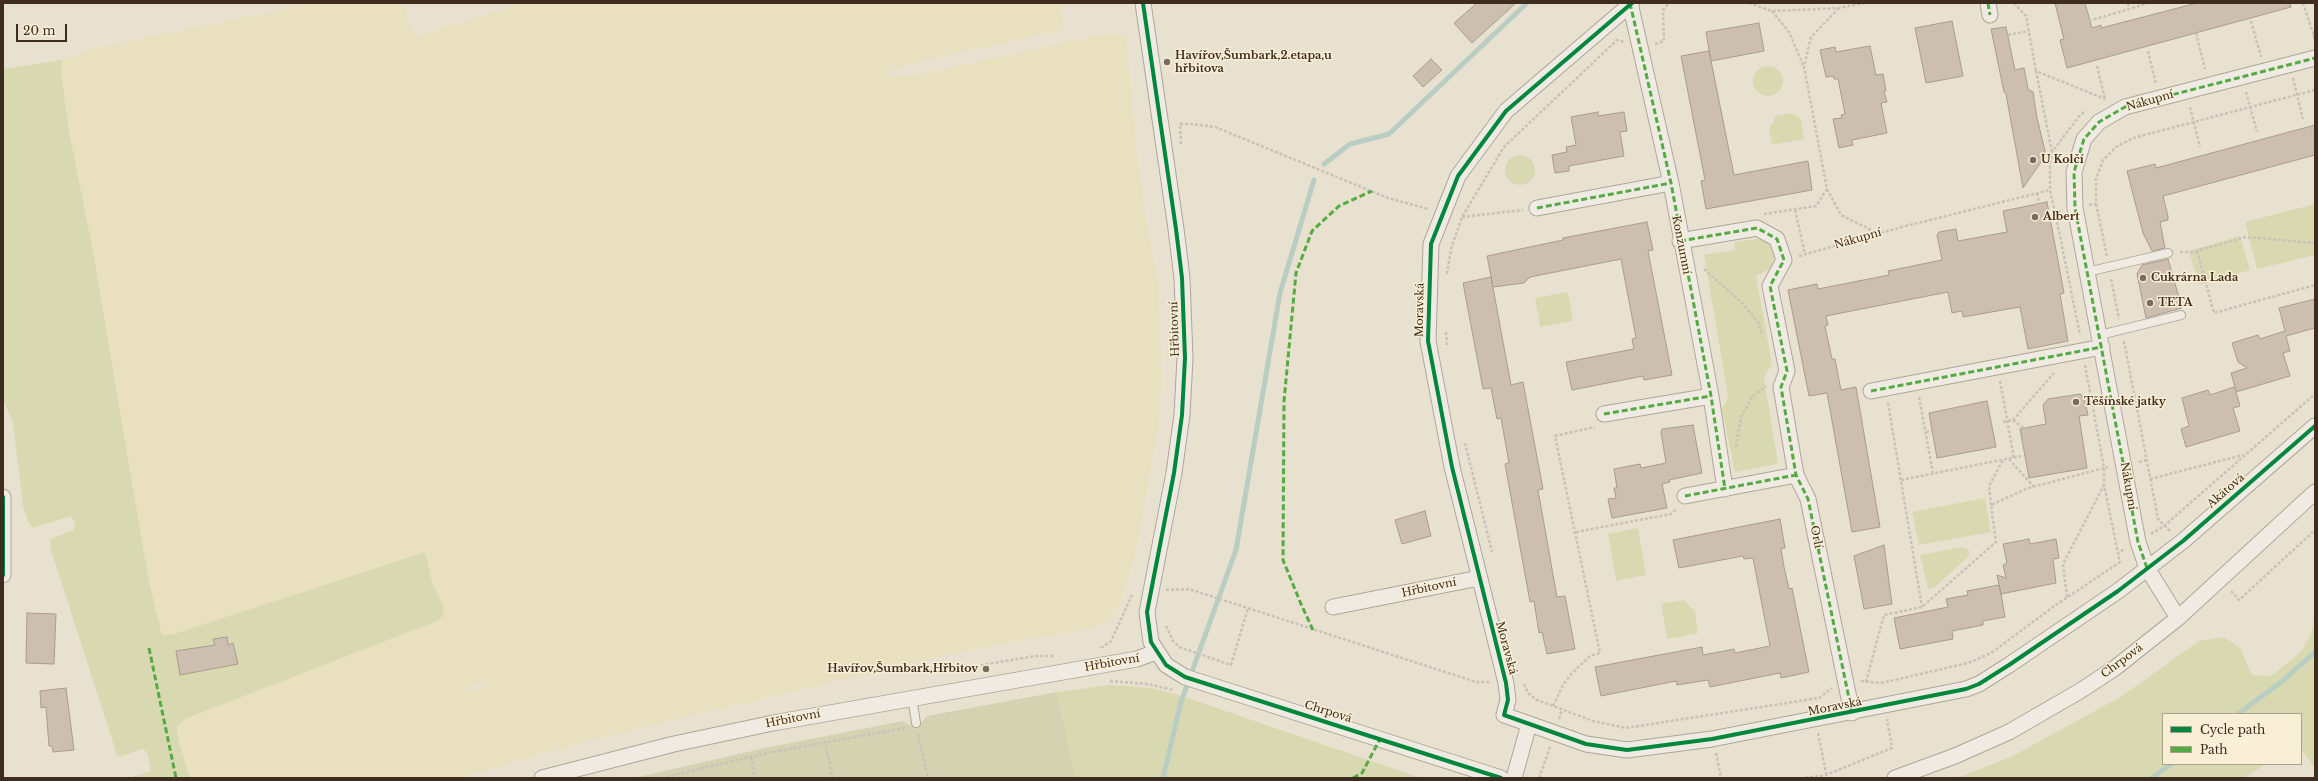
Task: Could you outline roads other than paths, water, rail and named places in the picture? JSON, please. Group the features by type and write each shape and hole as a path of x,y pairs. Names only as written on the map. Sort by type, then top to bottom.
{"street":[{"name":"Hřbitovní","path":"546,777 724,733 912,697 1137,659 1156,652 1149,636 1147,612 1174,473 1182,415 1185,358 1182,278 1143,3"},
{"name":"Konzumní","path":"1631,3 1670,183 1711,396 1725,489"},
{"name":"Moravská","path":"1631,3 1506,111 1458,176 1431,244 1428,341 1452,468 1506,683 1508,700 1504,715 1586,744 1627,750 1712,739 1948,694 1979,684 2090,611 2147,568"},
{"name":"Nákupní","path":"2178,618 2147,568 2138,542 2075,208 2074,172 2084,139 2099,122 2125,107 2315,58"},
{"path":"1537,208 1670,183"},
{"path":"1680,241 1757,228 1777,239 1784,260 1770,286 1787,371 1780,386 1796,475 1685,496"},
{"path":"1878,389 2083,350 2101,341"},
{"path":"1604,414 1711,396"},
{"name":"Akátová","path":"2147,568 2183,541 2315,426"},
{"name":"Orlí","path":"1796,475 1808,499 1852,713"},
{"name":"Chrpová","path":"1895,778 1955,756 2009,732 2080,692 2115,668 2178,618 2315,492"},
{"path":"3,497 3,575"},
{"name":"Hřbitovní","path":"1333,607 1479,578"},
{"name":"Chrpová","path":"1156,652 1166,665 1185,677 1501,778"},
{"path":"1514,778 1529,724"}],"lane":[{"path":"2088,272 2168,253"},
{"path":"2101,341 2122,329 2181,315"},
{"path":"912,697 917,724"}],"waterway":[{"path":"1324,164 1350,144 1389,134 1527,3"},
{"path":"1163,778 1181,702 1236,550 1280,293 1314,180"},
{"path":"2239,713 2285,679 2315,652"},
{"path":"2152,778 2170,765"}],"place":[{"name":"Havířov,Šumbark,2.etapa,u hřbitova","path":"1167,62"},
{"name":"U Kolčí","path":"2033,160"},
{"name":"Albert","path":"2035,217"},
{"name":"Cukrárna Lada","path":"2143,278"},
{"name":"TETA","path":"2150,303"},
{"name":"Těšínské jatky","path":"2076,402"},
{"name":"Havířov,Šumbark,Hřbitov","path":"986,669"}]}
